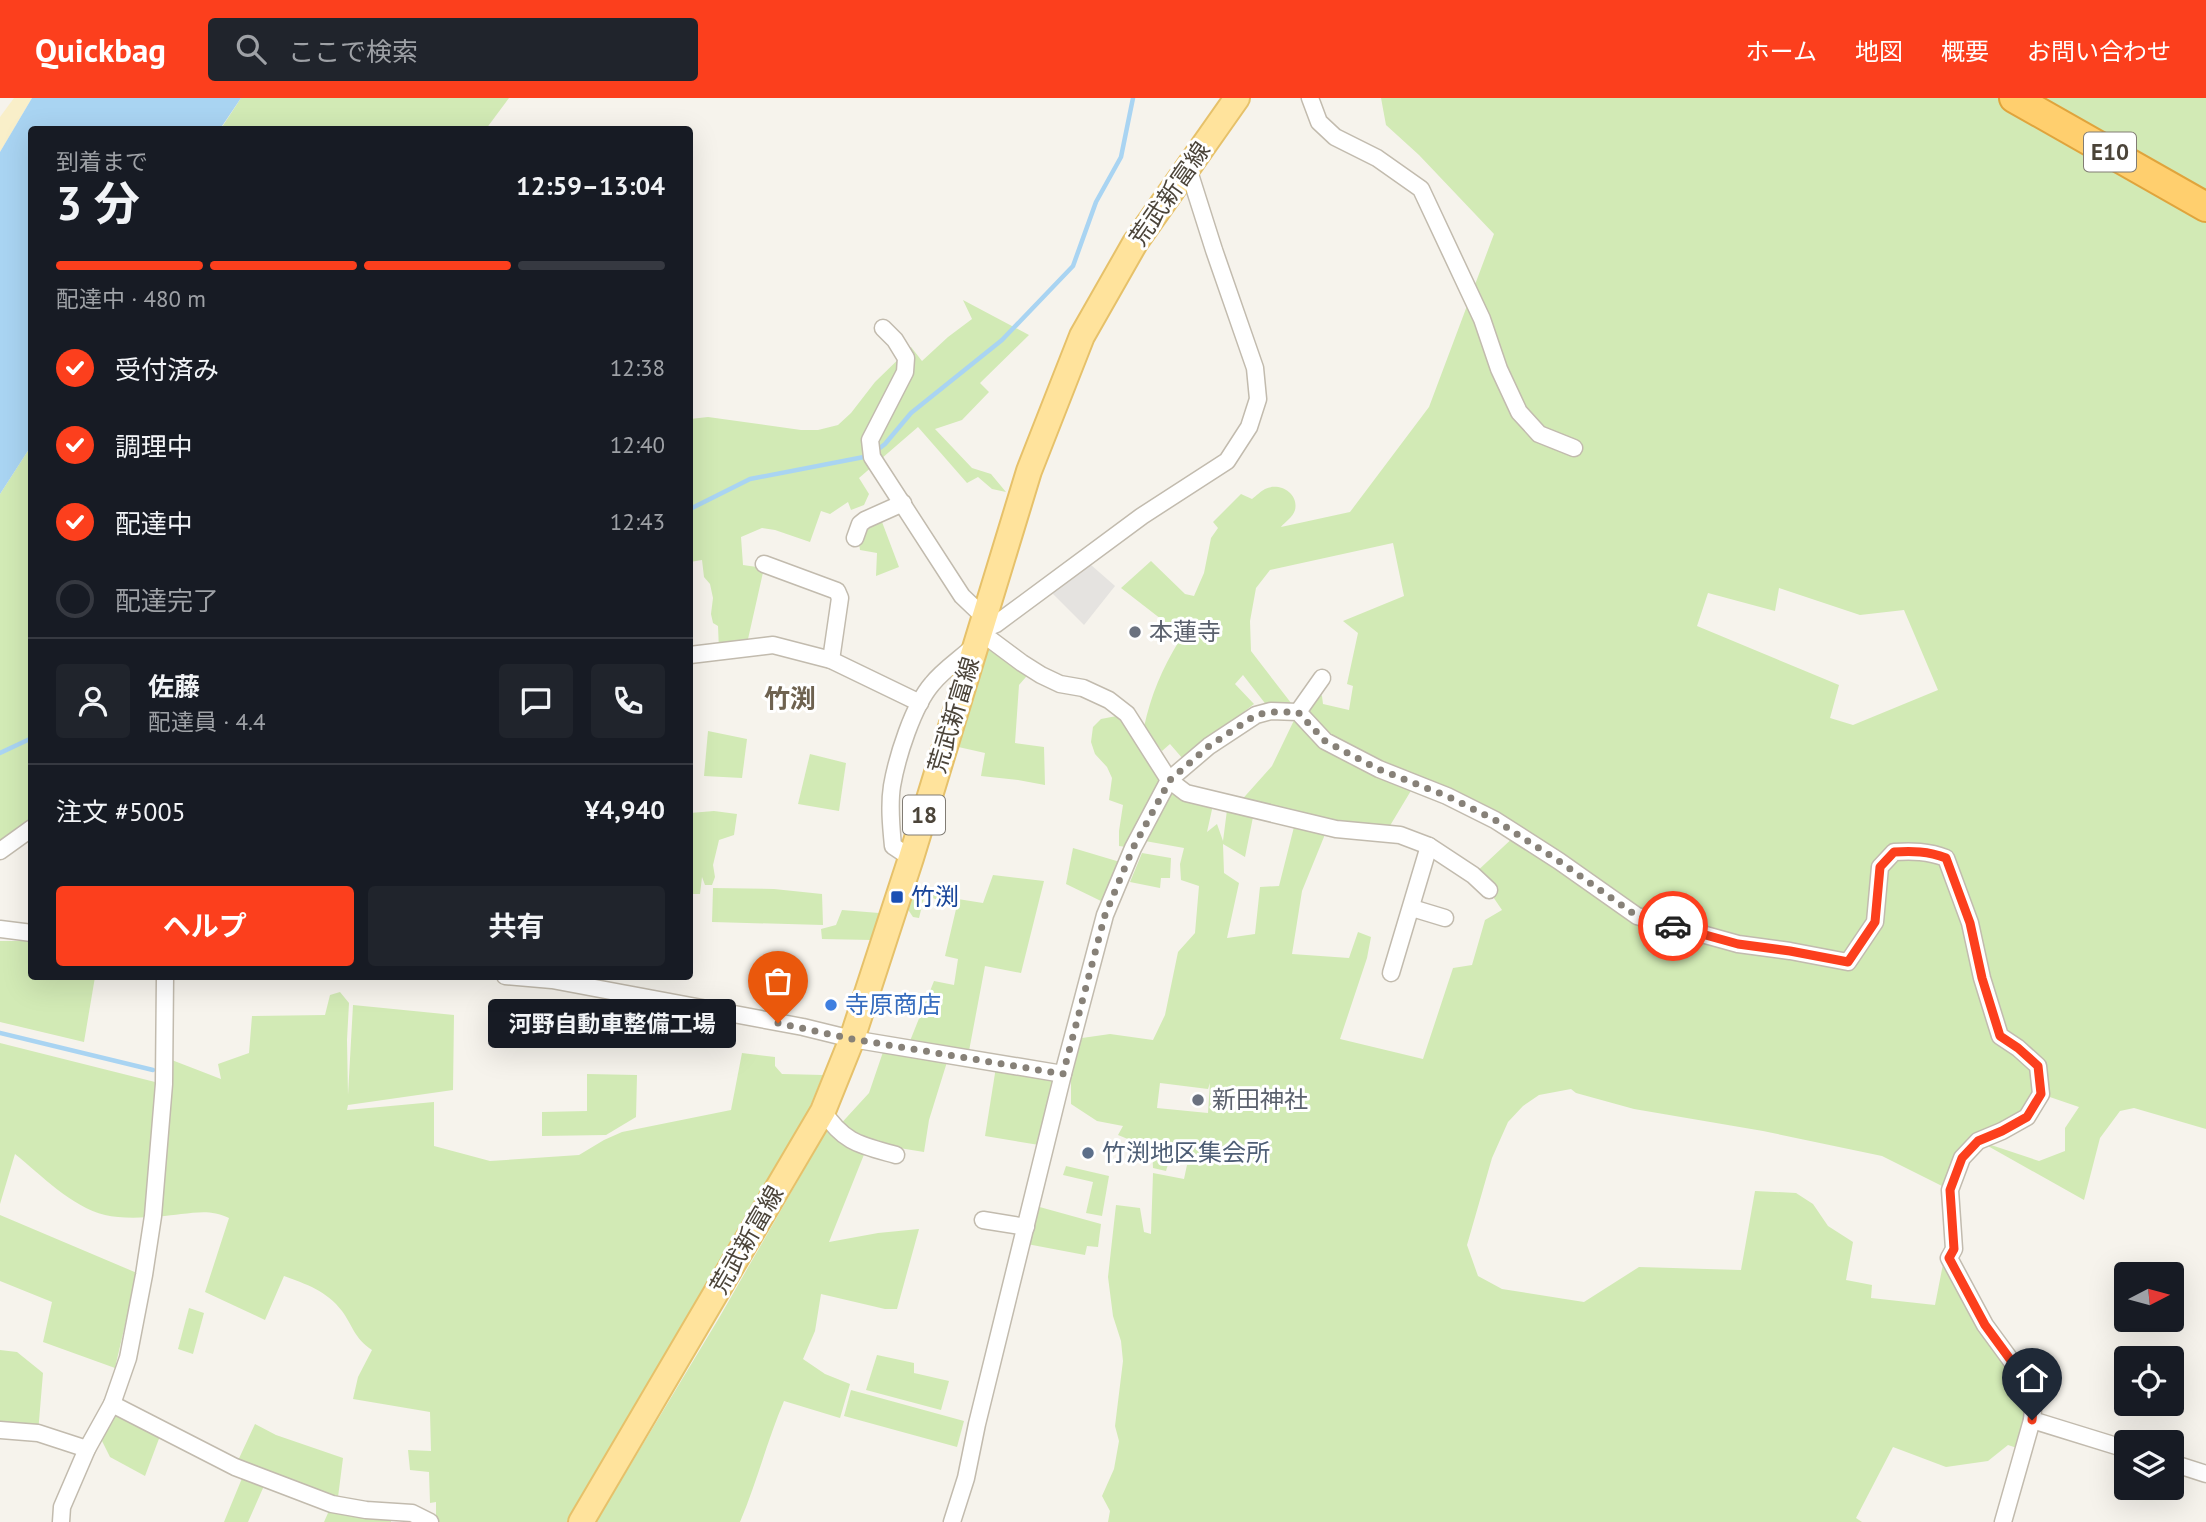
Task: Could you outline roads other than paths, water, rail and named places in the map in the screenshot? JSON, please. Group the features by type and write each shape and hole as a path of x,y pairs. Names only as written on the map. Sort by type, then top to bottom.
{"highway":[{"name":"E10","path":"2014,98 2206,206"}],"main road":[{"name":"荒武新富線","path":"581,1522 823,1111 852,1039 911,858 1028,471 1083,337 1135,243 1237,98"}],"street":[{"path":"1310,98 1319,122 1335,137 1377,158 1421,189 1482,319 1499,369 1519,412 1539,434 1574,448"},
{"path":"911,858 893,846 892,786 908,729 931,684 979,631 996,624 1142,516 1227,461 1250,427 1258,399 1255,368 1188,168"},
{"path":"883,328 895,340 906,358 905,372 870,440 872,457 962,596 979,631 1041,675 1060,684 1083,688 1109,700 1127,714 1170,780 1186,793 1336,829 1400,835 1429,846 1473,875 1489,890"},
{"path":"855,538 860,524 865,520 903,503"},
{"path":"764,564 837,591 840,598 831,660"},
{"path":"693,655 773,645 831,660 920,703"},
{"path":"1298,712 1322,678"},
{"path":"952,1522 967,1478 977,1424 1105,915 1133,848 1170,780 1209,746 1256,715 1298,712 1325,741 1378,769 1447,796 1495,820 1637,916 1738,944 1848,962 1875,922 1880,867 1894,852 1933,853 1946,858 1970,923 1982,978 2000,1036 2038,1066 2041,1094 2027,1117 1978,1141 1962,1158 1950,1190 1954,1249 1949,1258 1985,1325 2026,1381 2034,1399 2032,1420 2003,1522"},
{"path":"0,851 28,831"},
{"path":"1391,973 1429,846"},
{"path":"1412,908 1445,918"},
{"path":"0,929 28,932"},
{"path":"61,1522 62,1507 87,1449 112,1404 128,1358 144,1275 153,1216 163,1084 165,980"},
{"path":"552,980 803,1027 852,1039 1063,1074"},
{"path":"823,1111 836,1130 852,1141 895,1156"},
{"path":"984,1220 1026,1227"},
{"path":"112,1404 235,1467 332,1504 366,1510 412,1513 430,1522"},
{"path":"2032,1420 2114,1445"},
{"path":"0,1430 38,1433 87,1449"},
{"path":"2184,1468 2206,1474"}],"water":[{"path":"32,98 241,98 222,126 28,126 28,451 0,494 0,152"}],"waterway":[{"path":"876,451 911,413 1002,340 1073,266 1096,202 1121,157 1133,98"},
{"path":"693,508 750,479 869,456"},
{"path":"0,753 28,740"},
{"path":"0,1033 153,1070"}],"place":[{"name":"本蓮寺","path":"1135,632"},
{"name":"竹渕","path":"897,897"},
{"name":"寺原商店","path":"831,1005"},
{"name":"河野自動車整備工場","path":"778,1023"},
{"name":"新田神社","path":"1198,1100"},
{"name":"竹渕地区集会所","path":"1088,1153"}],"district":[{"name":"竹渕","path":"790,699"}]}
